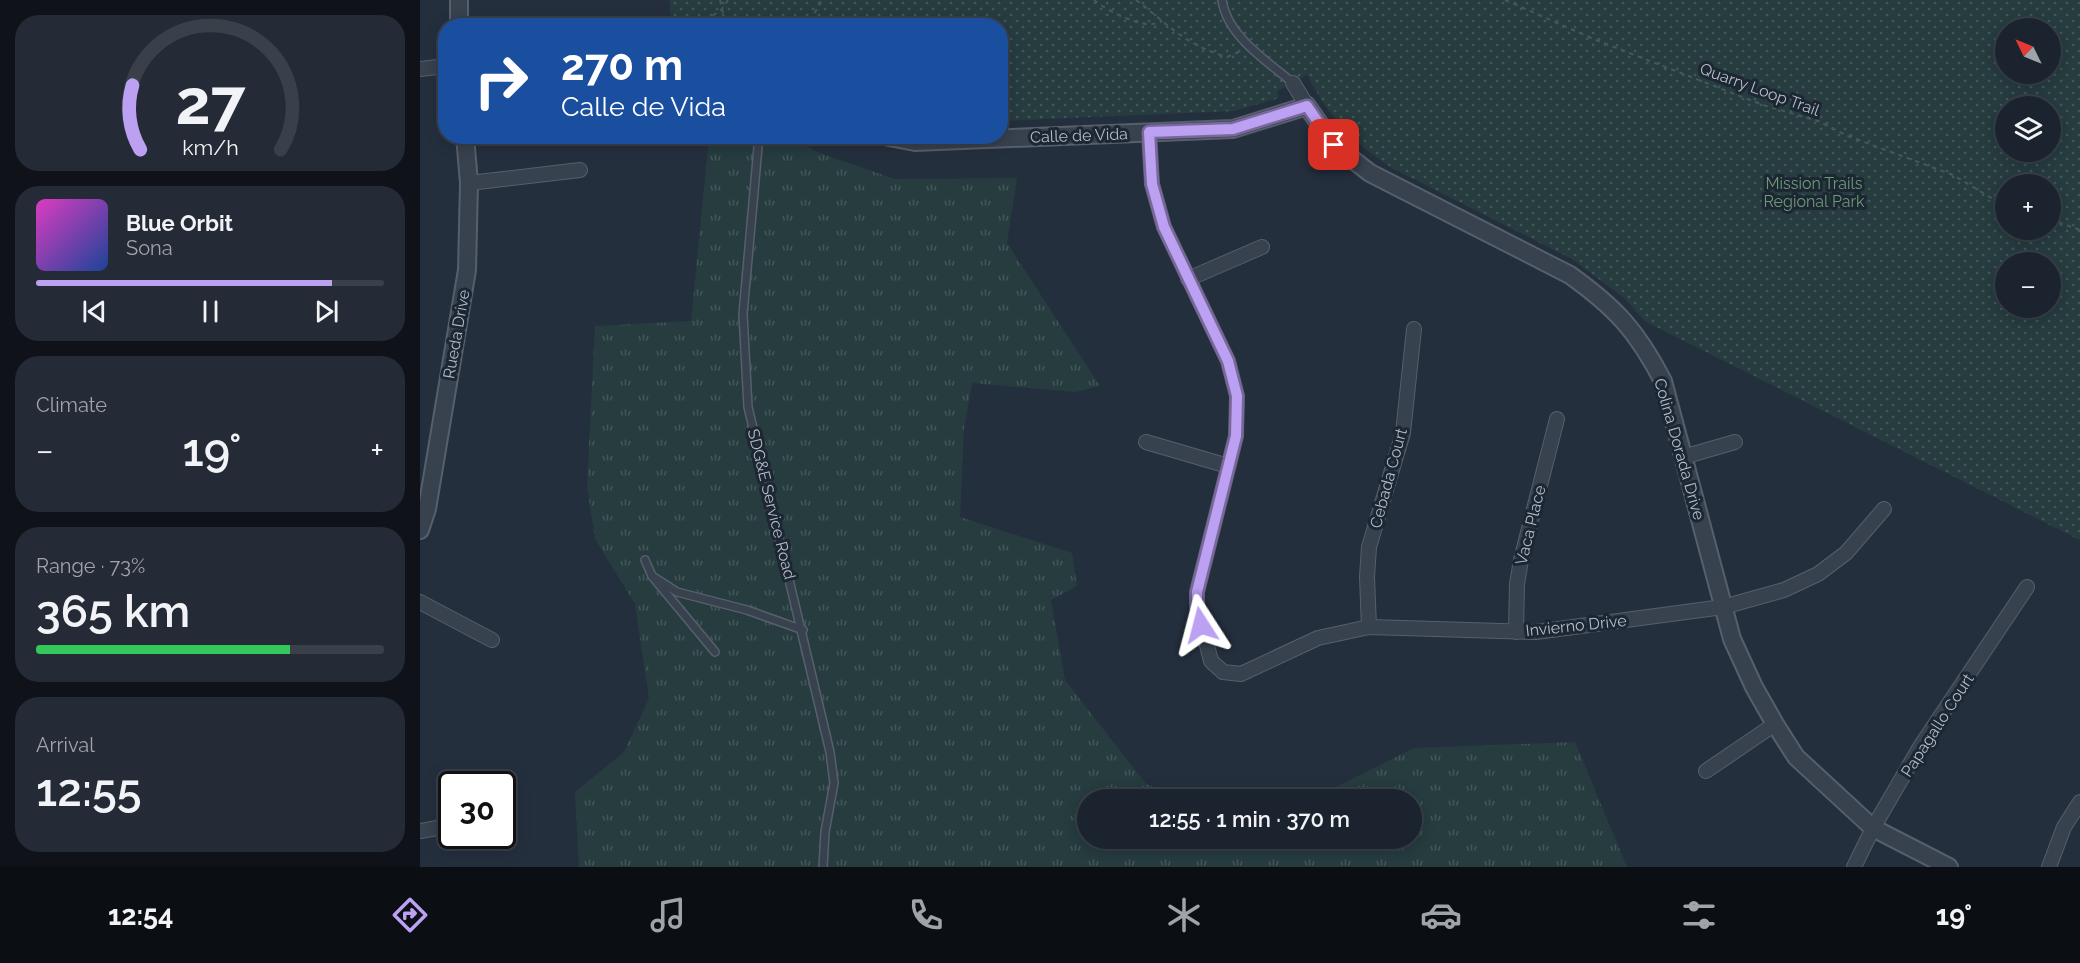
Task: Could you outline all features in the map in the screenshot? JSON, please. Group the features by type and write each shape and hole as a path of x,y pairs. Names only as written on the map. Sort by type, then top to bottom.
{"street":[{"path":"459,0 459,18"},
{"path":"420,69 438,67"},
{"name":"Colina Dorada Drive","path":"1293,83 1334,145 1371,173 1570,275 1596,294 1623,319 1644,344 1663,381 1732,639 1754,687 1775,724 1796,757 1873,828 1949,867"},
{"name":"Calle de Vida","path":"1008,138 1233,129 1307,106"},
{"path":"1146,442 1228,466 1236,436 1237,396 1228,361 1164,227 1152,184 1149,132"},
{"name":"Rueda Drive","path":"420,530 427,509 468,270 469,183 466,144"},
{"path":"469,183 580,170"},
{"path":"1188,279 1262,247"},
{"name":"Cebada Court","path":"1369,627 1367,577 1369,547 1403,433 1414,328"},
{"name":"Vaca Place","path":"1516,632 1517,584 1521,560 1557,419"},
{"path":"1683,457 1735,442"},
{"name":"Invierno Drive","path":"1228,466 1197,592 1197,606 1211,661 1223,672 1241,674 1318,638 1369,627 1536,632 1723,607 1784,590 1818,574 1846,553 1884,509"},
{"name":"Papagallo Court","path":"1854,867 1873,828 1920,747 2026,587"},
{"path":"420,602 492,640"},
{"path":"1706,771 1775,724"},
{"path":"2049,867 2064,827 2080,802"},
{"path":"420,831 437,828"}],"lane":[{"path":"1222,0 1224,15 1250,46 1293,83"},
{"name":"SDG&E Service Road","path":"758,144 743,314 748,407 802,630 834,783 825,832 823,867"},
{"path":"645,560 652,576 716,652"},
{"path":"652,576 677,592 747,610 802,630"}],"path":[{"path":"720,0 725,18"},
{"path":"709,18 722,9 728,0"},
{"path":"811,18 822,0"},
{"path":"1094,0 1145,26 1162,21"},
{"path":"1136,0 1179,36 1227,57 1250,46"},
{"name":"Quarry Loop Trail","path":"1505,0 1596,40 1752,101 1818,121 1848,136 1953,175 1995,200"},
{"path":"2061,223 2080,230"}],"green space":[{"name":"Mission Trails Regional Park","path":"670,0 2080,0 2080,540 1646,322 1624,298 1572,259 1392,168 1378,158 1343,128 1324,104 1307,75 1277,91 1279,98 1234,111 1008,121 1008,18 671,18"},
{"path":"708,144 804,144 817,152 895,179 1017,178 1007,243 1100,386 1075,392 972,383 964,429 960,517 1072,553 1077,586 1051,600 1065,680 1146,784 1159,789 1077,789 1077,849 1422,849 1422,789 1332,789 1414,748 1575,742 1627,867 579,867 575,792 624,752 649,698 635,604 595,539 587,486 595,326 691,321"}],"route":[{"path":"1201,625 1197,592 1236,436 1237,396 1228,361 1164,227 1152,184 1149,132 1233,129 1307,106 1334,145"}]}
